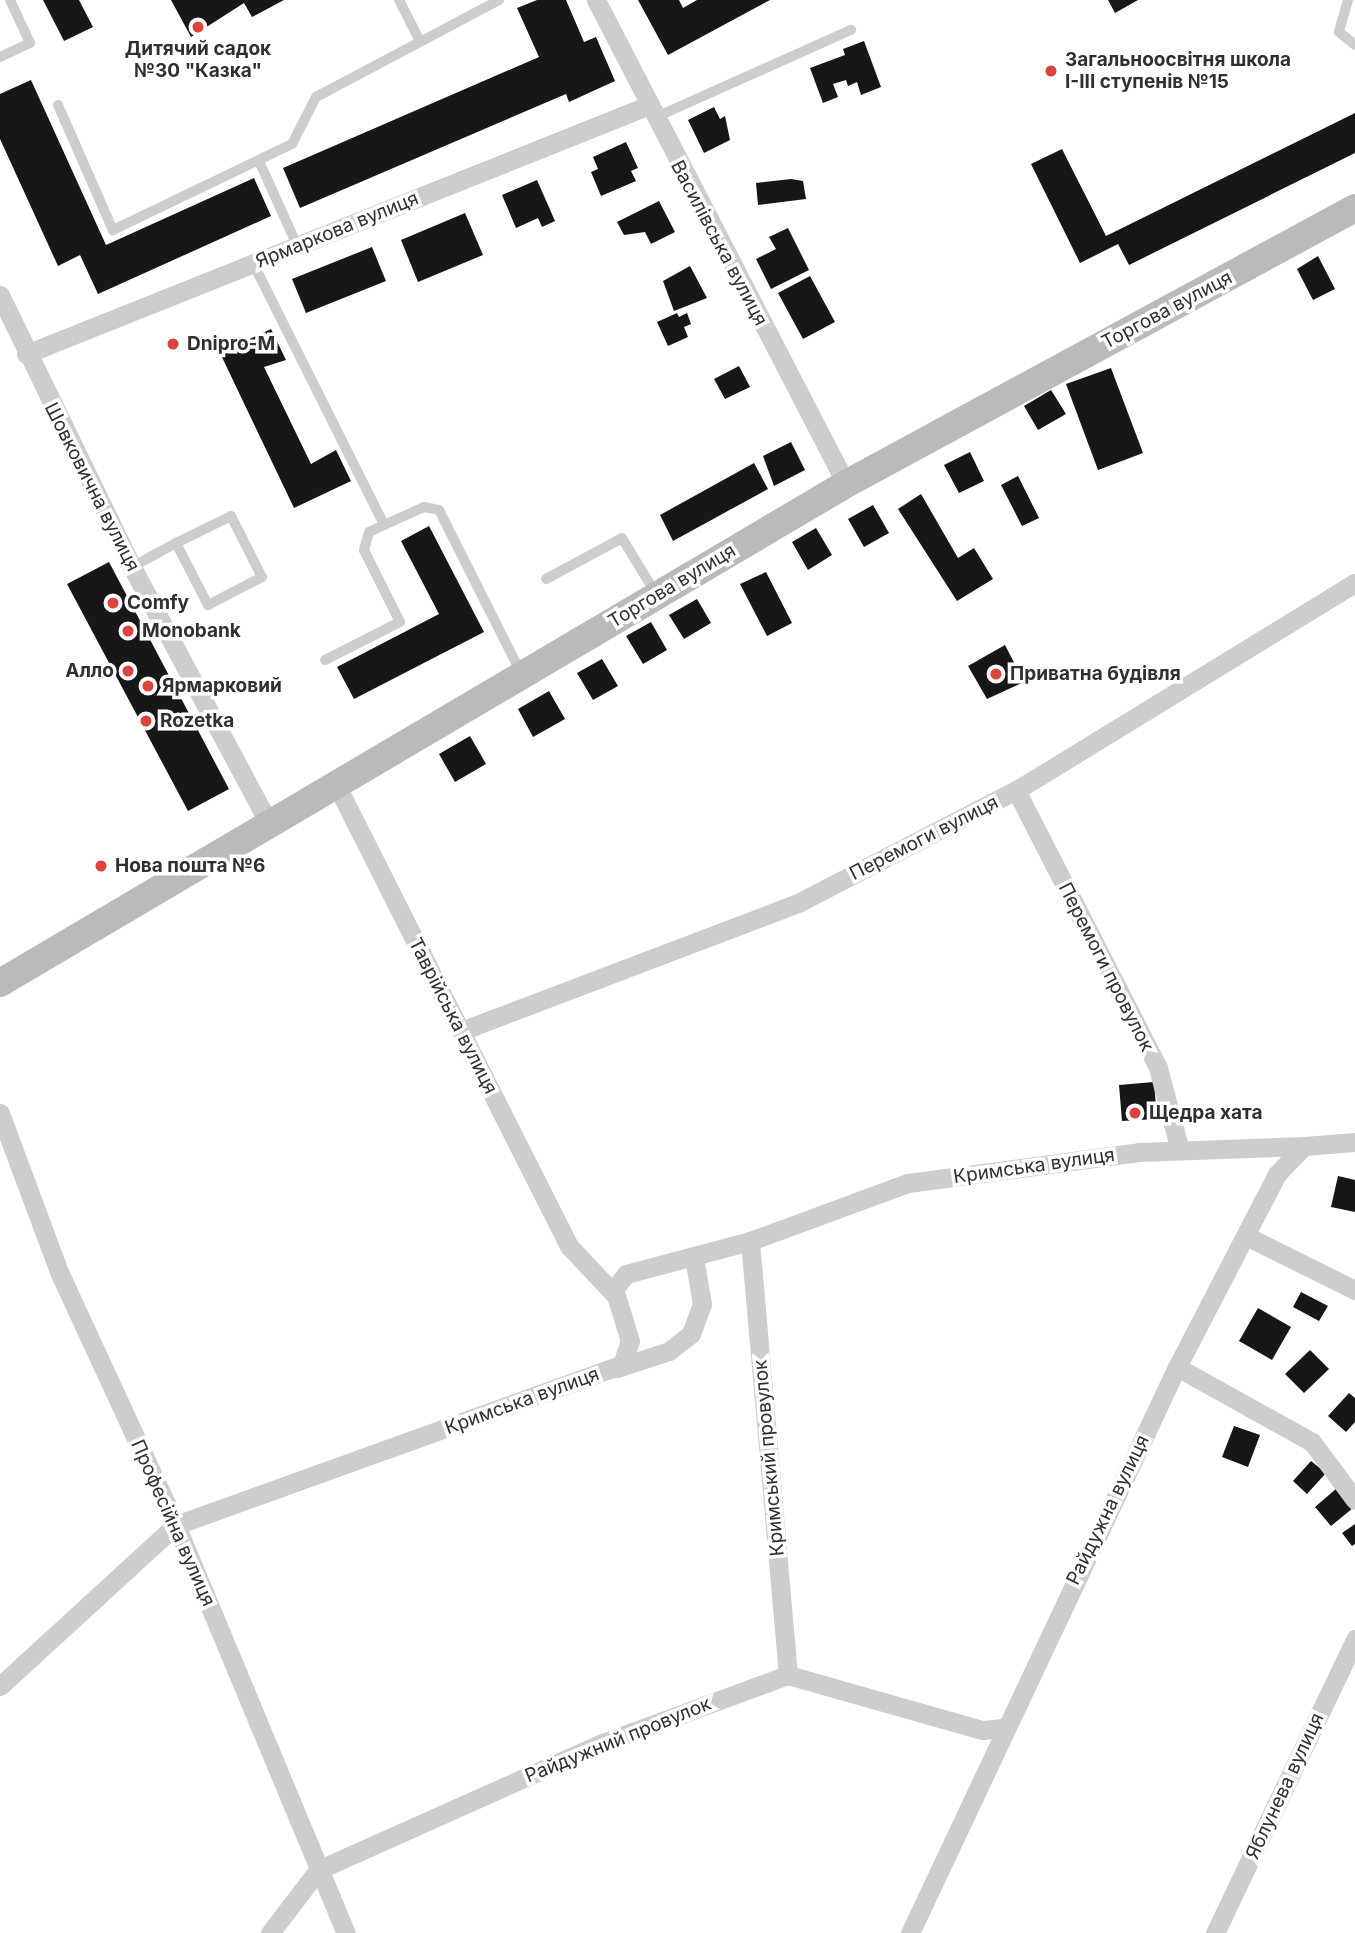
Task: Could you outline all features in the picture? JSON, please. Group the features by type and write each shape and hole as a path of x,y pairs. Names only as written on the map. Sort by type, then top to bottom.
{"street":[{"name":"Василівська вулиця","path":"596,0 651,113 846,484"},
{"name":"Ярмаркова вулиця","path":"26,355 253,263 651,113"},
{"name":"Торгова вулиця","path":"0,983 524,678 656,594 846,484 1355,208"},
{"name":"Шовковична вулиця","path":"0,295 26,355 132,567 269,824"},
{"name":"Перемоги вулиця","path":"461,1031 798,903 1016,790 1355,583"},
{"name":"Таврійська вулиця","path":"337,786 569,1246 614,1294"},
{"name":"Перемоги провулок","path":"1016,790 1158,1068 1180,1150"},
{"name":"Професійна вулиця","path":"0,1113 60,1273 176,1525 345,1933"},
{"path":"1304,1146 1355,1142"},
{"name":"Кримська вулиця","path":"637,1270 750,1241 908,1183 1180,1150 1304,1146"},
{"name":"Райдужна вулиця","path":"910,1933 1003,1728 1177,1367 1277,1174 1304,1146"},
{"path":"1246,1236 1355,1290"},
{"name":"Кримський провулок","path":"750,1241 788,1675"},
{"path":"569,1246 602,1265 637,1270"},
{"path":"613,1369 669,1351 691,1334 702,1304 694,1257"},
{"path":"614,1294 619,1279 637,1270"},
{"name":"Кримська вулиця","path":"0,1686 176,1525 613,1369 627,1355 630,1341 614,1294"},
{"path":"1177,1367 1312,1442 1355,1500"},
{"name":"Яблунева вулиця","path":"1215,1933 1355,1639"},
{"path":"788,1675 983,1730 1003,1728"},
{"name":"Райдужний провулок","path":"271,1933 318,1870 600,1744 788,1675"}],"lane":[{"path":"0,57 30,43 10,0"},
{"path":"399,0 420,41"},
{"path":"58,106 113,230 292,144 316,97 499,0"},
{"path":"1348,0 1339,32 1355,46"},
{"path":"651,113 851,30"},
{"path":"259,161 297,246"},
{"path":"253,263 384,525"},
{"path":"325,660 400,622 364,550 369,532 424,507 439,510 524,678"},
{"path":"132,567 176,543 231,516 262,576 208,604 176,543"},
{"path":"545,579 622,538 656,594"}],"building":[{"path":"43,0 79,0 93,27 64,41"},
{"name":"Дитячий садок №30 \"Казка\"","path":"171,0 284,0 252,17 244,3 191,37"},
{"path":"537,0 566,0 584,42 596,37 615,81 569,102 566,94 300,208 283,168 539,57 517,8"},
{"path":"638,0 679,0 683,8 697,0 770,0 668,55"},
{"path":"1108,0 1138,0 1115,13"},
{"path":"864,41 881,87 861,95 857,82 848,86 846,80 833,84 838,97 823,103 810,68 845,55 843,49"},
{"path":"31,80 106,245 254,178 271,216 98,294 80,255 58,266 0,139 0,94"},
{"path":"714,107 720,119 725,116 730,140 704,153 688,120"},
{"path":"1355,113 1355,153 1129,265 1118,244 1080,263 1031,164 1062,149 1106,236"},
{"path":"626,142 638,168 631,171 636,181 601,196 591,172 598,169 593,157"},
{"path":"791,179 803,181 806,199 758,205 756,183"},
{"path":"537,180 555,221 542,227 538,218 516,228 502,195"},
{"path":"659,201 675,232 651,244 645,232 624,235 617,222"},
{"path":"465,213 483,255 418,282 401,240"},
{"path":"788,228 809,270 771,289 756,259 776,249 769,237"},
{"path":"372,247 386,281 306,313 292,279"},
{"path":"1318,256 1335,289 1313,300 1297,269"},
{"path":"690,266 707,298 674,311 663,281"},
{"path":"810,276 835,322 803,339 778,293"},
{"path":"677,313 679,317 687,313 691,324 684,327 688,337 668,346 657,322"},
{"path":"271,329 286,360 264,367 311,464 336,450 351,481 294,508 220,353"},
{"path":"739,366 750,387 725,399 714,379"},
{"path":"1111,368 1143,453 1098,470 1066,384"},
{"path":"1051,390 1066,414 1038,430 1024,406"},
{"path":"791,442 805,470 774,486 763,456"},
{"path":"970,452 984,481 959,493 944,465"},
{"path":"754,463 768,489 673,541 660,515"},
{"path":"1018,476 1039,518 1022,526 1001,485"},
{"path":"921,494 958,558 974,548 993,579 957,601 898,509"},
{"path":"873,505 889,533 864,547 848,519"},
{"path":"429,526 484,632 354,699 337,667 439,614 401,541"},
{"path":"816,528 832,555 808,570 792,542"},
{"name":"Ярмарковий","path":"109,562 229,789 188,811 67,584"},
{"path":"766,572 792,623 767,636 740,584"},
{"path":"697,599 711,623 684,639 669,615"},
{"path":"651,622 667,650 643,664 626,636"},
{"name":"Приватна будівля","path":"1005,645 1024,682 987,699 968,666"},
{"path":"602,659 618,686 593,700 577,673"},
{"path":"549,691 565,719 533,737 518,709"},
{"path":"470,736 486,764 455,782 439,754"},
{"path":"1154,1082 1157,1119 1122,1121 1119,1085"},
{"path":"1338,1176 1355,1180 1355,1212 1331,1207"},
{"path":"1301,1292 1328,1306 1319,1321 1293,1307"},
{"path":"1258,1308 1291,1327 1272,1360 1239,1341"},
{"path":"1310,1350 1329,1369 1304,1393 1285,1374"},
{"path":"1349,1393 1355,1398 1355,1422 1346,1432 1328,1416"},
{"path":"1234,1426 1260,1435 1248,1467 1222,1457"},
{"path":"1311,1461 1326,1473 1307,1494 1293,1481"},
{"path":"1337,1488 1353,1508 1331,1526 1315,1507"},
{"path":"1355,1524 1355,1544 1352,1546 1342,1533"}],"place":[{"name":"Дитячий садок №30 \"Казка\"","path":"198,27"},
{"name":"Загальноосвітня школа І-ІІІ ступенів №15","path":"1051,71"},
{"name":"Dnipro-M","path":"173,344"},
{"name":"Comfy","path":"113,603"},
{"name":"Monobank","path":"128,631"},
{"name":"Алло","path":"128,671"},
{"name":"Приватна будівля","path":"996,674"},
{"name":"Ярмарковий","path":"148,686"},
{"name":"Rozetka","path":"146,721"},
{"name":"Нова пошта №6","path":"101,866"},
{"name":"Щедра хата","path":"1135,1113"}]}
